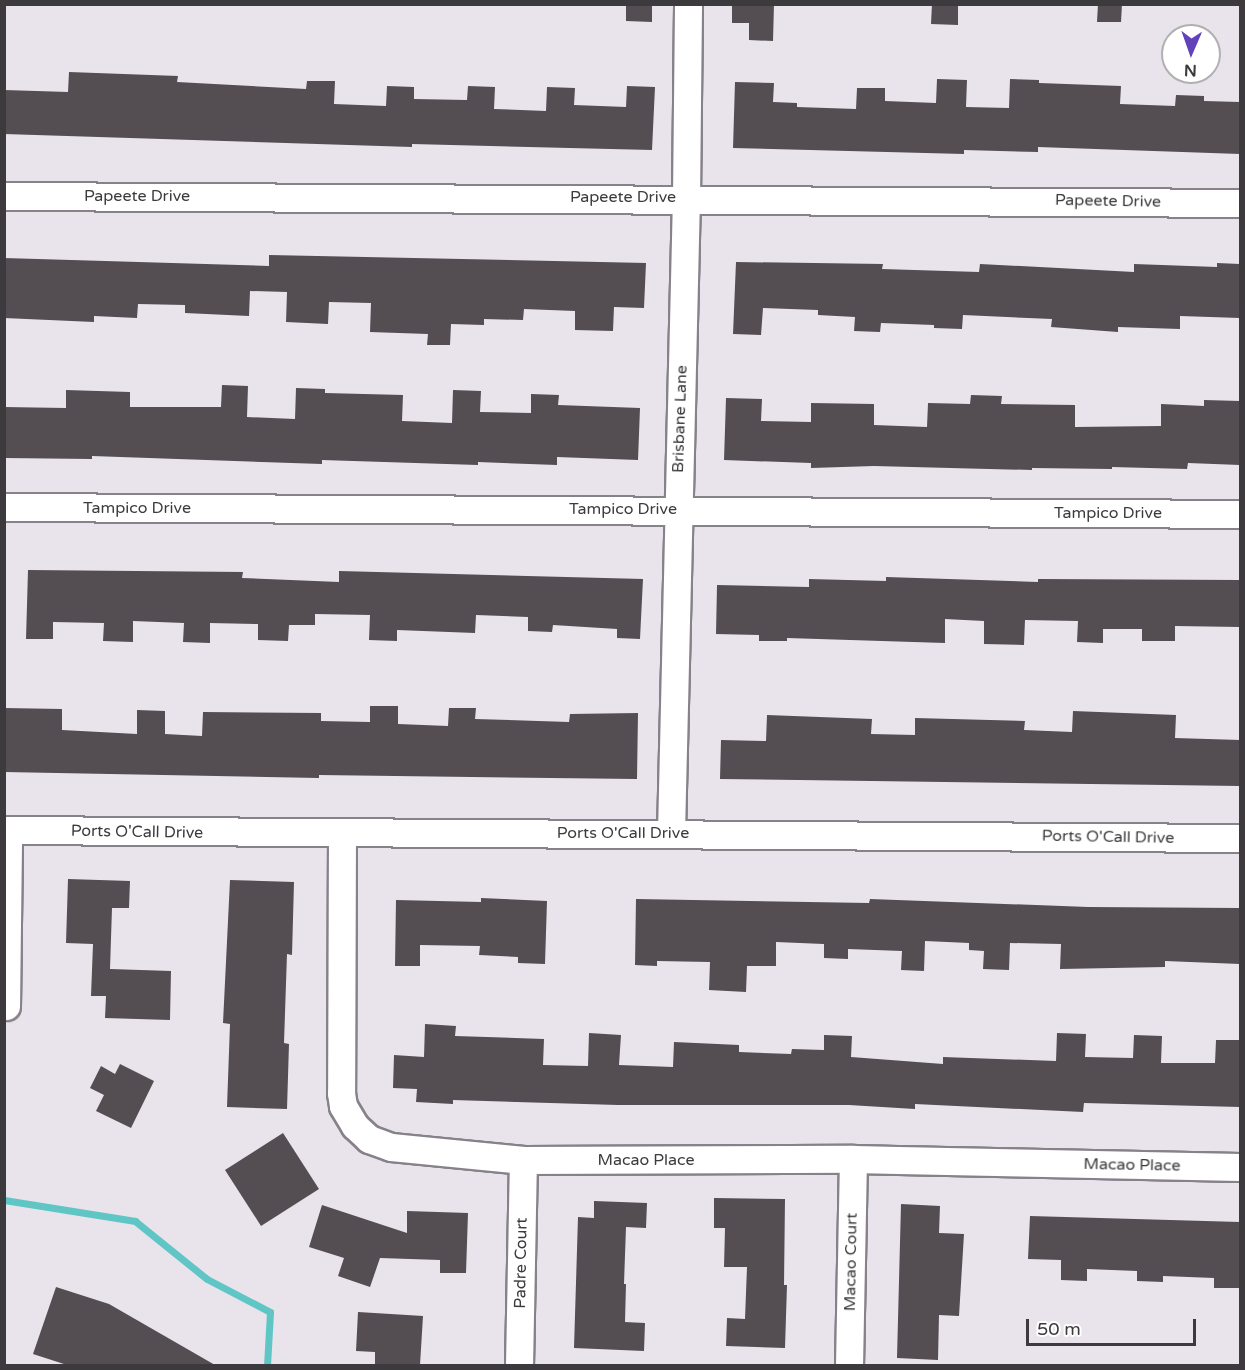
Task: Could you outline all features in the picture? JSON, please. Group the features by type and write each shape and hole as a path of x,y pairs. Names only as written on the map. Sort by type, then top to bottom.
{"street":[{"name":"Brisbane Lane","path":"671,833 686,198 688,4"},
{"name":"Papeete Drive","path":"4,196 686,198 1240,203"},
{"name":"Tampico Drive","path":"4,507 1240,514"},
{"name":"Ports O'Call Drive","path":"6,830 342,834 671,833 1240,838"},
{"path":"6,830 6,1006"},
{"name":"Macao Place","path":"342,834 340,1093 343,1106 356,1126 369,1139 391,1147 523,1160 853,1159 1240,1167"},
{"name":"Macao Court","path":"849,1365 853,1159"},
{"name":"Padre Court","path":"519,1365 523,1160"}],"building":[{"path":"626,4 652,4 652,22 626,21"},
{"path":"732,4 774,4 773,41 749,40 749,23 732,23"},
{"path":"932,4 958,4 958,25 931,24"},
{"path":"1098,4 1122,4 1121,22 1097,22"},
{"path":"69,72 178,76 177,82 306,89 307,81 335,81 334,104 386,106 387,86 414,87 414,99 467,100 468,86 495,87 494,109 546,111 547,87 575,88 574,105 626,107 627,86 655,87 652,150 412,144 412,147 4,134 4,90 68,92"},
{"path":"937,79 967,80 966,107 1009,108 1010,79 1039,80 1039,83 1121,86 1120,104 1175,106 1176,95 1204,96 1204,101 1240,102 1240,154 1038,147 1038,152 964,150 964,154 733,148 735,82 774,83 773,102 797,103 797,107 856,109 857,88 885,88 885,101 936,103"},
{"path":"269,255 646,263 644,308 614,307 613,331 575,330 575,311 524,309 523,320 484,319 484,325 451,324 450,345 427,345 428,334 370,332 371,303 329,302 328,324 286,322 287,292 250,291 249,316 185,313 185,305 138,304 137,318 94,316 94,322 4,318 4,258 269,266"},
{"path":"736,262 883,264 882,269 979,272 980,264 1134,272 1134,264 1217,267 1217,263 1240,264 1240,318 1180,316 1180,329 1118,327 1118,332 1051,327 1052,319 963,315 962,329 934,328 934,325 881,323 880,332 854,331 855,317 818,315 818,310 763,308 761,335 733,334"},
{"path":"222,385 248,386 247,417 295,419 296,388 325,389 325,393 403,395 402,421 452,423 453,390 481,391 480,412 531,413 531,394 559,395 558,405 640,408 638,460 557,457 557,465 478,462 478,465 322,460 322,464 92,456 92,459 4,458 4,407 66,408 66,390 130,392 130,407 221,407"},
{"path":"971,395 1002,396 1001,404 1075,405 1075,427 1161,426 1161,404 1204,406 1204,400 1240,401 1240,465 1188,463 1187,469 1112,467 1112,469 1032,468 1032,470 874,466 811,468 811,463 724,460 726,398 762,399 761,421 811,422 811,403 874,404 874,425 927,427 928,403 970,404"},
{"path":"28,570 243,572 242,578 339,582 339,571 643,579 640,639 617,638 617,629 553,625 552,632 528,631 528,617 476,615 475,633 397,630 397,641 369,640 370,615 315,614 315,625 289,625 288,641 258,640 258,624 210,623 210,643 183,642 184,623 133,621 133,642 103,641 104,623 53,622 53,639 26,639"},
{"path":"886,577 1038,582 1038,579 1240,580 1240,627 1175,626 1175,641 1142,641 1142,629 1103,629 1103,643 1077,642 1078,621 1025,620 1024,645 984,644 984,621 945,619 945,643 787,638 787,641 759,641 759,635 716,634 717,585 809,587 809,579 886,581"},
{"path":"370,706 398,706 398,724 448,726 449,708 476,708 475,719 569,722 570,714 638,713 637,779 319,775 319,778 4,772 4,708 62,709 62,730 137,734 137,710 165,711 165,734 202,736 203,712 321,713 321,721 370,722"},
{"path":"1073,711 1176,715 1175,738 1240,740 1240,786 720,779 721,740 766,741 767,715 872,719 871,734 915,735 915,718 1025,721 1024,730 1072,732"},
{"path":"68,879 130,881 129,908 112,908 110,969 171,971 170,1020 105,1018 106,996 91,996 93,944 66,943"},
{"path":"230,880 294,882 292,955 287,954 284,1043 289,1044 287,1109 227,1107 230,1024 223,1023"},
{"path":"481,898 547,901 545,964 518,963 518,957 479,955 480,946 420,945 420,966 395,966 396,900 481,902"},
{"path":"636,899 869,903 870,899 1088,907 1240,908 1240,964 1165,961 1165,967 1060,969 1061,944 1010,943 1009,970 983,969 984,951 969,950 969,943 925,941 924,971 901,970 902,951 848,949 848,959 824,958 824,944 776,942 776,966 747,966 746,992 709,990 710,962 657,961 657,966 635,965"},
{"path":"425,1024 456,1026 455,1036 544,1039 543,1065 588,1066 589,1033 621,1035 619,1065 673,1067 674,1042 739,1045 739,1052 791,1054 792,1049 824,1050 824,1035 852,1036 851,1057 943,1064 943,1057 1056,1061 1057,1033 1086,1034 1085,1057 1133,1058 1134,1035 1162,1036 1161,1063 1215,1063 1216,1040 1240,1040 1240,1107 1084,1103 1083,1112 915,1104 915,1109 849,1105 618,1105 453,1100 453,1104 416,1102 417,1089 393,1088 394,1055 424,1057"},
{"path":"120,1064 154,1081 131,1128 96,1111 104,1095 90,1088 101,1066 115,1074"},
{"path":"283,1133 319,1189 261,1226 225,1170"},
{"path":"714,1198 785,1199 784,1285 787,1285 785,1348 726,1346 727,1318 745,1319 747,1267 724,1267 725,1228 714,1228"},
{"path":"594,1201 647,1203 646,1228 626,1227 624,1284 626,1284 625,1322 645,1323 644,1351 574,1348 578,1217 594,1218"},
{"path":"901,1204 940,1206 939,1233 964,1234 959,1316 939,1315 938,1360 897,1358"},
{"path":"322,1205 407,1233 407,1211 468,1213 466,1273 440,1273 440,1260 380,1258 370,1287 338,1276 344,1258 309,1247"},
{"path":"1030,1216 1240,1222 1240,1288 1214,1288 1214,1278 1163,1276 1163,1282 1137,1281 1137,1271 1087,1269 1087,1281 1061,1280 1061,1260 1028,1259"},
{"path":"56,1287 109,1304 215,1365 67,1365 33,1354"},
{"path":"358,1312 423,1316 420,1365 375,1365 375,1352 356,1351"}],"waterway":[{"path":"4,1200 135,1221 207,1279 270,1312 267,1366"}]}
